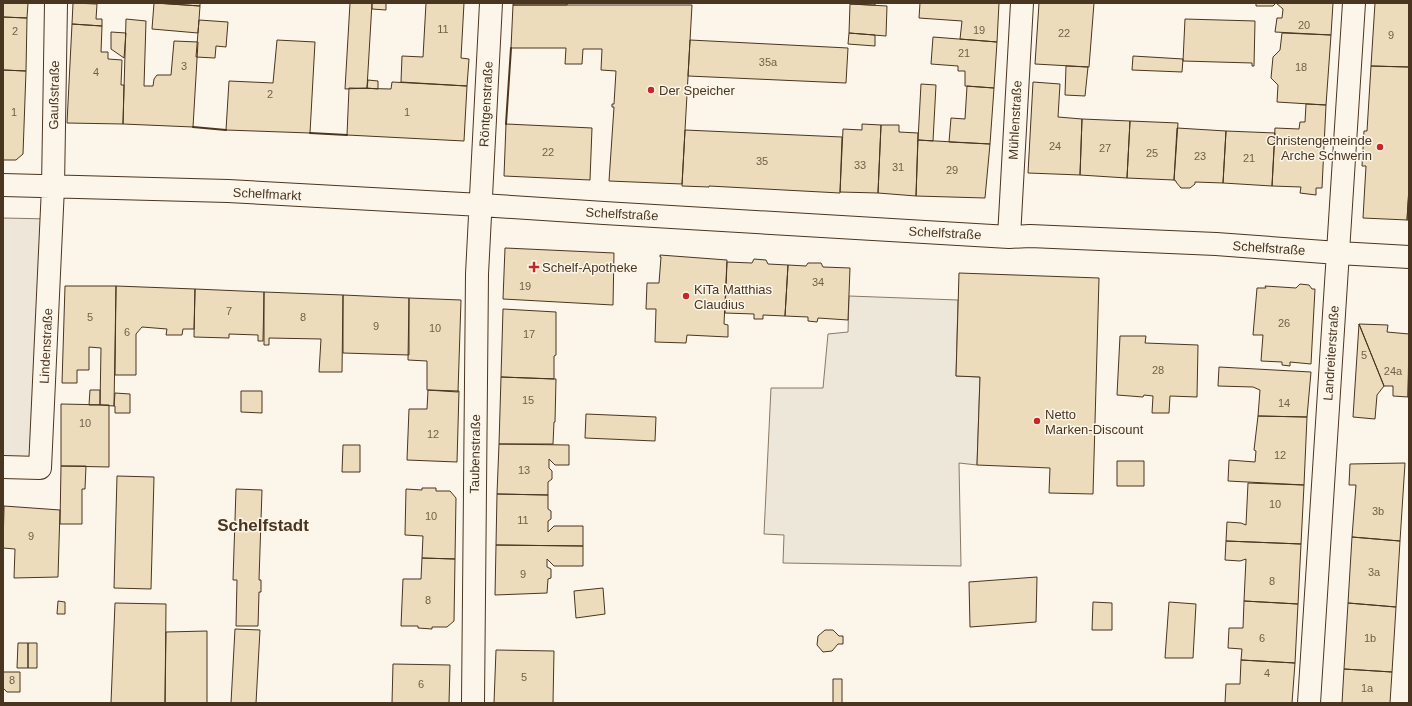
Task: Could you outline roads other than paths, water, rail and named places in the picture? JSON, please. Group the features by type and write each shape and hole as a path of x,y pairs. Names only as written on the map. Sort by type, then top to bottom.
{"street":[{"name":"Gaußstraße","path":"53,187 56,3"},
{"name":"Röntgenstraße","path":"481,205 491,3"},
{"name":"Mühlenstraße","path":"1009,237 1022,3"},
{"name":"Landreiterstraße","path":"1309,703 1354,3"},
{"name":"Schelfmarkt","path":"3,185 228,191 481,205"},
{"name":"Lindenstraße","path":"3,467 40,468 53,187"},
{"name":"Schelfstraße","path":"481,205 1009,237 1030,236 1216,244 1409,257"},
{"name":"Taubenstraße","path":"472,703 477,274 481,205"}],"place":[{"name":"Der Speicher","path":"651,90"},
{"name":"Christengemeinde Arche Schwerin","path":"1380,147"},
{"name":"Schelf-Apotheke","path":"534,267"},
{"name":"KiTa Matthias Claudius","path":"686,296"},
{"name":"Netto Marken-Discount","path":"1037,421"}],"district":[{"name":"Schelfstadt","path":"263,525"}]}
